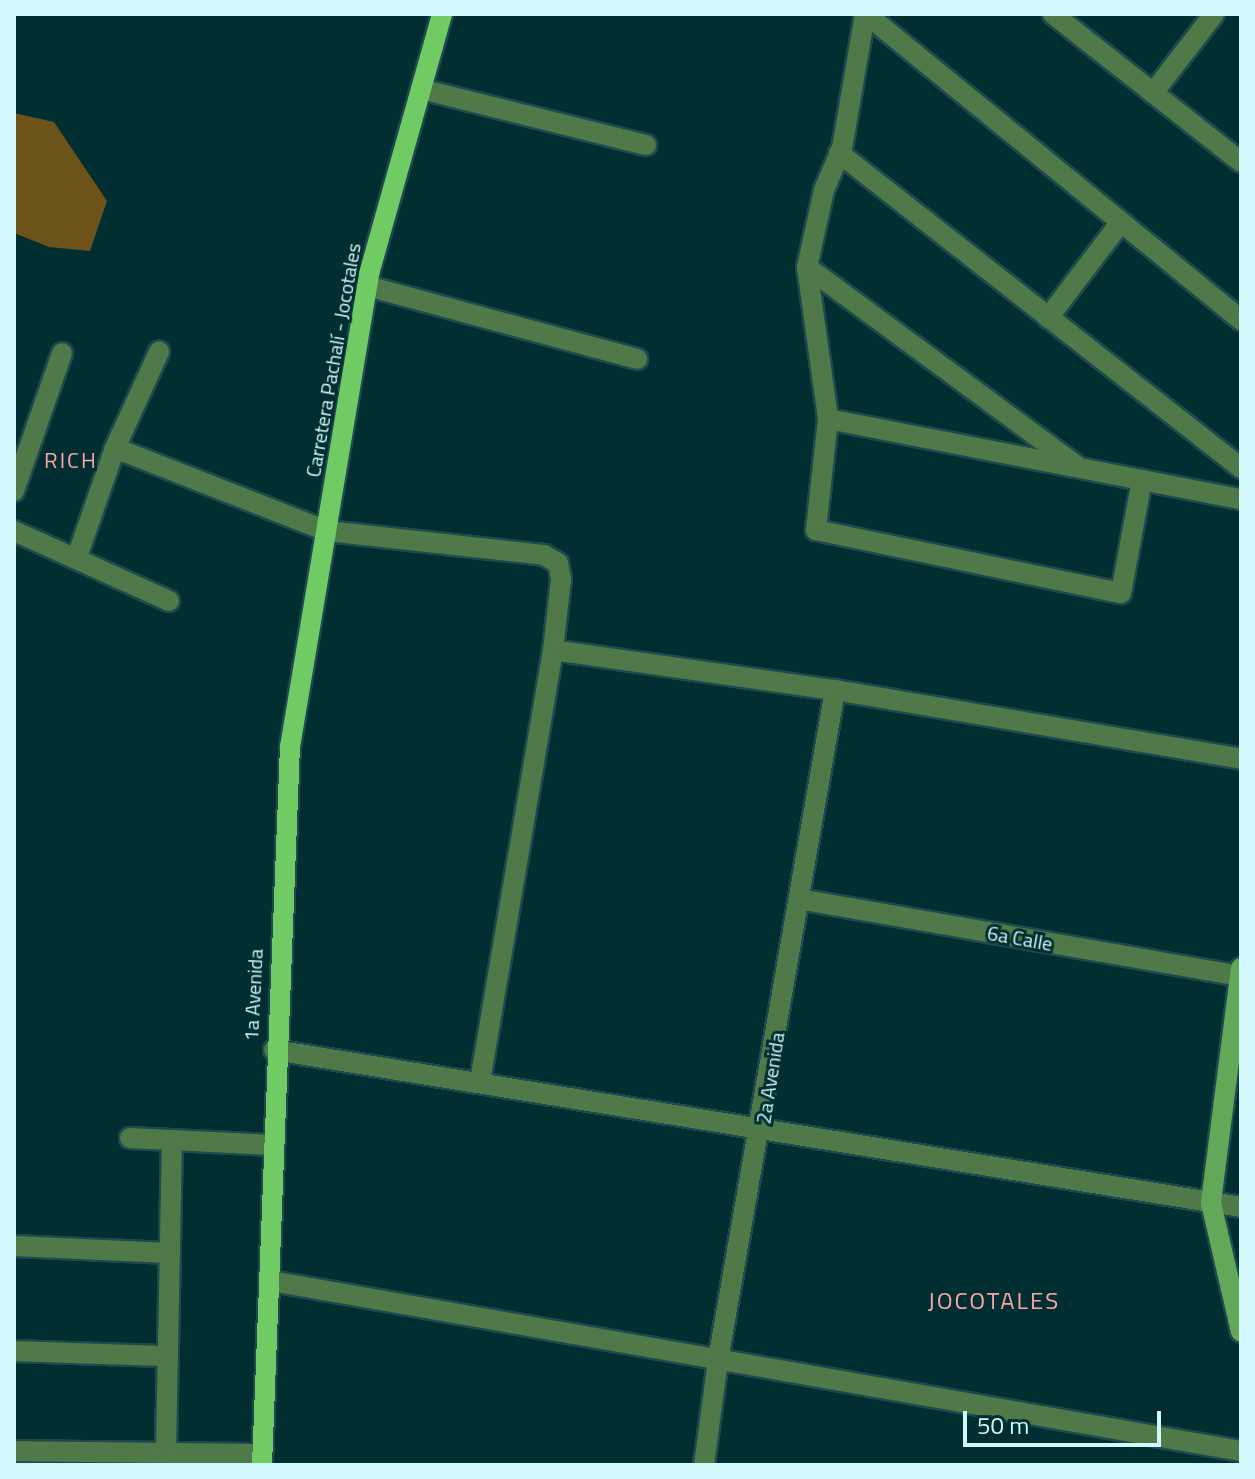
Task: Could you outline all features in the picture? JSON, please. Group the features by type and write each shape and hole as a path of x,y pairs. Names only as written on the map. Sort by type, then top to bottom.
{"main road":[{"name":"Carretera Pachalí - Jocotales","path":"327,531 367,286 442,14"},
{"name":"1a Avenida","path":"262,1460 271,1281 274,1050 290,747 327,531"}],"street":[{"path":"1142,480 1121,593 816,530 828,419 807,267 824,190 839,153 865,14 1241,320"},
{"path":"1153,93 1214,14"},
{"path":"1058,15 1241,162"},
{"path":"421,89 646,145"},
{"path":"839,153 1241,468"},
{"path":"1048,318 1120,223"},
{"path":"807,267 1084,470"},
{"path":"367,286 637,359"},
{"path":"77,557 115,448 159,352"},
{"path":"14,491 62,353"},
{"path":"828,419 1241,499"},
{"path":"115,448 327,531 544,555 558,563 561,579 553,650 480,1080"},
{"path":"14,531 169,601"},
{"path":"553,650 835,690 1241,759"},
{"name":"2a Avenida","path":"704,1465 718,1360 761,1130 835,690"},
{"name":"6a Calle","path":"799,899 1241,974"},
{"path":"1241,974 1211,1203 1241,1332"},
{"path":"274,1050 480,1080 761,1130 1241,1207"},
{"path":"130,1138 273,1145"},
{"path":"166,1451 172,1140"},
{"path":"14,1246 170,1253"},
{"path":"271,1281 1241,1451"},
{"path":"14,1351 168,1356"},
{"path":"14,1451 166,1451 262,1460"}],"shaded area":[{"path":"14,113 54,122 107,201 90,251 49,247 14,233"}],"district":[{"name":"RICH","path":"71,461"},
{"name":"JOCOTALES","path":"994,1301"}]}
